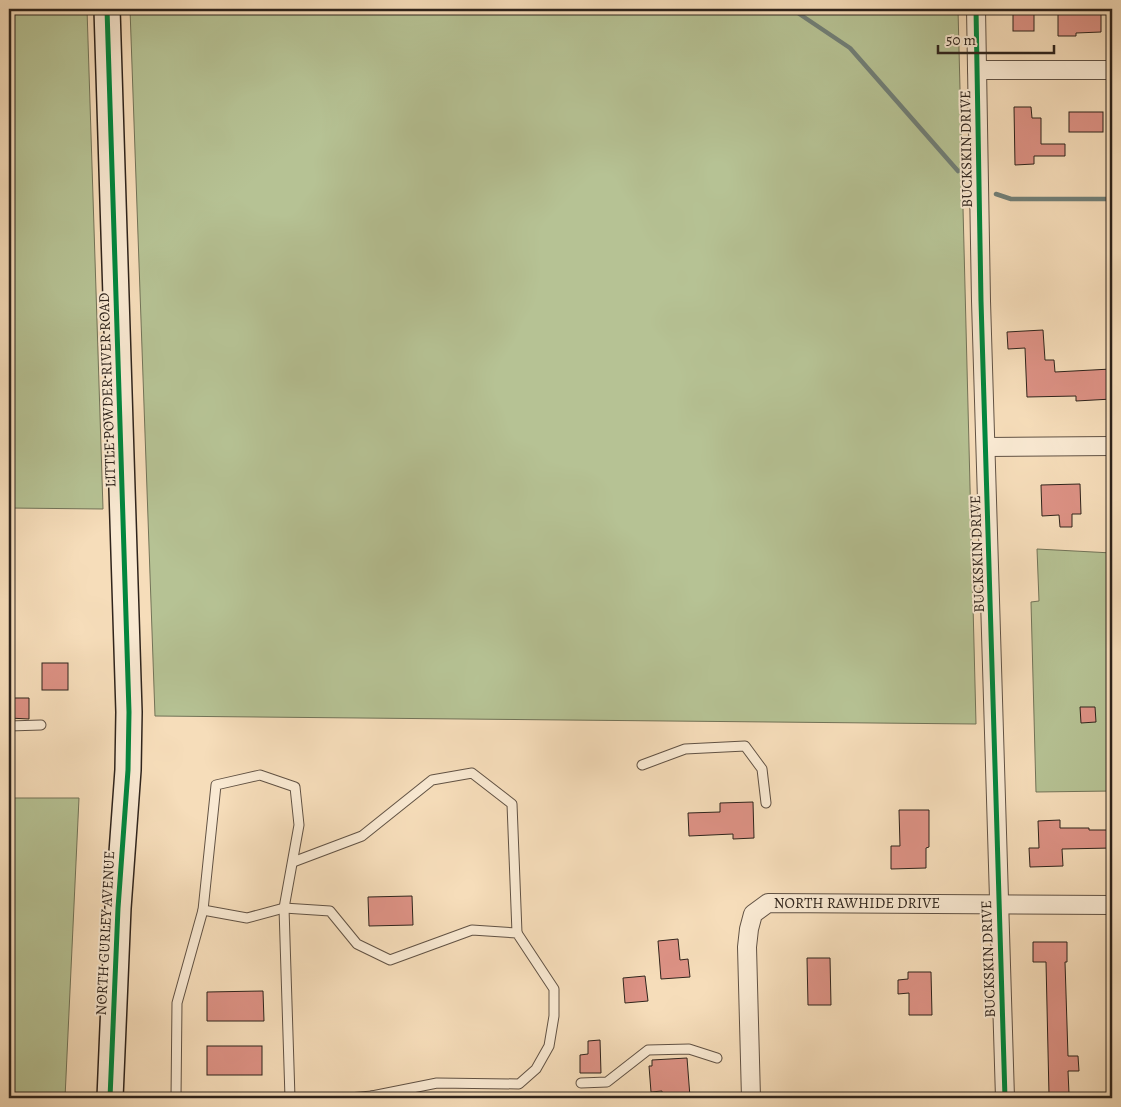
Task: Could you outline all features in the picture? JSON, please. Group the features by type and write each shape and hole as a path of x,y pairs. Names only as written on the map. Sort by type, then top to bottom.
{"street":[{"name":"LITTLE POWDER RIVER ROAD","path":"107,9 127,613 128,770"},
{"name":"BUCKSKIN DRIVE","path":"976,9 981,292 1005,1098"},
{"path":"977,70 1112,70"},
{"path":"986,447 1112,446"},
{"name":"NORTH GURLEY AVENUE","path":"110,1098 118,908 128,770"},
{"name":"NORTH RAWHIDE DRIVE","path":"751,1098 747,947 753,914 768,903 1112,905"}],"lane":[{"path":"9,726 41,725"},
{"path":"642,765 685,749 745,746 762,769 766,803"},
{"path":"293,862 362,836 432,780 472,773 512,804 517,933 554,990 554,1016 549,1046 536,1069 519,1084 438,1083 372,1097 349,1098"},
{"path":"176,1098 177,1003 203,910 216,785 260,774 295,787 299,825 284,908 290,1098"},
{"path":"203,910 247,918 284,908 330,911 356,944 390,960 472,930 517,933"},
{"path":"582,1083 607,1082 648,1050 689,1049 717,1058"}],"green space":[{"path":"9,9 87,9 103,509 9,508"},
{"path":"130,9 958,9 976,724 155,716"},
{"path":"1037,549 1112,553 1112,791 1036,792 1031,602 1039,601"},
{"path":"9,798 79,798 65,1098 9,1098"}],"building":[{"path":"1013,9 1034,9 1034,31 1013,31"},
{"path":"1058,9 1078,9 1078,13 1101,12 1101,32 1076,33 1076,36 1058,36"},
{"path":"1014,107 1031,107 1032,118 1041,118 1041,144 1065,144 1065,156 1034,156 1034,164 1015,165"},
{"path":"1069,112 1103,112 1103,132 1069,132"},
{"path":"1043,330 1045,360 1054,360 1055,372 1111,369 1112,399 1076,401 1076,396 1027,397 1025,348 1008,349 1007,332"},
{"path":"1080,484 1081,514 1072,514 1072,527 1060,527 1059,515 1042,516 1041,485"},
{"path":"42,663 68,663 68,690 42,690"},
{"path":"9,698 29,698 29,719 9,718"},
{"path":"1080,707 1095,707 1096,722 1081,723"},
{"path":"753,802 754,838 733,839 733,834 689,836 688,813 720,812 720,803"},
{"path":"899,810 929,810 929,847 926,848 926,868 891,869 891,846 900,846"},
{"path":"1060,820 1060,828 1112,830 1112,848 1062,849 1063,866 1030,867 1029,848 1039,848 1038,821"},
{"path":"412,896 413,925 369,926 368,897"},
{"path":"678,939 680,960 688,959 690,977 661,979 658,941"},
{"path":"1033,942 1067,942 1067,962 1065,962 1068,1056 1078,1056 1079,1071 1068,1071 1069,1094 1049,1095 1046,962 1033,962"},
{"path":"807,958 830,958 831,1005 808,1005"},
{"path":"908,972 931,972 932,1015 909,1015 909,993 898,994 898,980 908,979"},
{"path":"645,976 648,1001 625,1003 623,978"},
{"path":"263,991 264,1021 207,1021 207,992"},
{"path":"600,1040 601,1073 580,1073 580,1055 588,1054 588,1041"},
{"path":"207,1046 262,1046 262,1075 207,1075"},
{"path":"687,1058 690,1097 662,1098 662,1091 651,1092 649,1066 652,1066 652,1060"}],"waterway":[{"path":"792,9 850,48 958,171"},
{"path":"996,194 1011,199 1112,199"}],"cycle path":[{"path":"107,9 129,712 128,770 118,908 110,1098"},
{"path":"976,9 981,301 1005,1098"}]}
